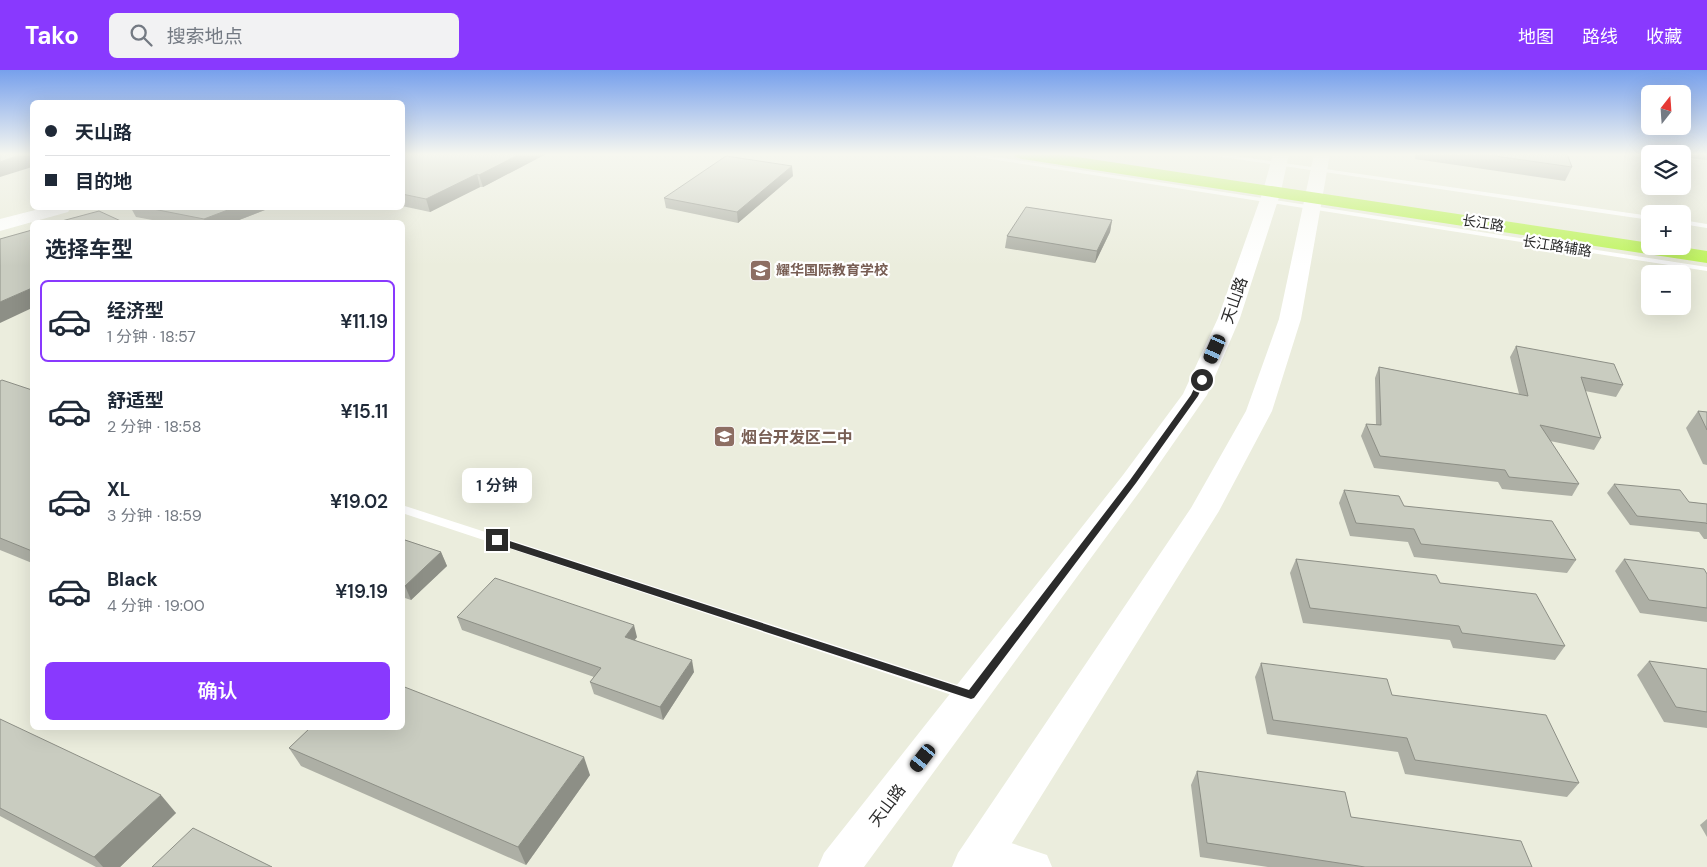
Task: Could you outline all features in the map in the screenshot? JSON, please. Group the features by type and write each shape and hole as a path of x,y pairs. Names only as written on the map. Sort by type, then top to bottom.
{"main road":[{"name":"长江路","path":"1360,191 1707,257"},
{"name":"长江路","path":"1370,191 1641,233"},
{"path":"1691,240 1707,242"}],"street":[{"name":"天山路","path":"839,867 1133,481 1195,396 1229,318 1271,191"},
{"path":"1035,867 979,859 1204,511 1259,411 1290,319 1315,191"},
{"path":"0,219 34,210"},
{"path":"0,225 55,210"}],"lane":[{"name":"长江路辅路","path":"1354,191 1707,269"},
{"name":"长江路辅路","path":"1395,191 1641,217"},
{"path":"1691,223 1707,226"},
{"path":"405,510 971,695"}],"building":[{"path":"405,191 442,191 426,199 405,195"},
{"path":"674,191 762,191 737,212 664,198"},
{"path":"1026,207 1112,220 1097,251 1007,236"},
{"path":"158,210 228,210 204,219"},
{"path":"99,211 119,220 65,220"},
{"path":"30,231 30,289 0,302 0,239"},
{"path":"1516,346 1614,364 1623,385 1581,377 1601,438 1540,425 1579,484 1509,477 1505,470 1380,456 1366,424 1381,425 1379,367 1528,396"},
{"path":"0,381 30,389 30,550 0,538"},
{"path":"1698,411 1707,412 1707,430"},
{"path":"1614,484 1680,490 1689,502 1707,504 1707,524 1637,516"},
{"path":"1344,490 1399,496 1404,506 1552,521 1576,560 1421,544 1414,529 1356,523"},
{"path":"405,540 441,552 405,586"},
{"path":"1296,559 1436,575 1440,583 1536,594 1565,646 1462,633 1459,626 1310,608"},
{"path":"1624,559 1704,569 1707,574 1707,608 1649,600"},
{"path":"495,578 634,625 625,637 692,660 660,707 590,682 601,668 457,617"},
{"path":"1649,661 1707,669 1707,712 1676,707"},
{"path":"1261,663 1387,679 1392,695 1546,715 1579,783 1415,760 1407,738 1273,720"},
{"path":"405,687 584,757 518,847 289,748 308,730 405,730"},
{"path":"0,719 161,795 94,857 0,808"},
{"path":"1197,771 1345,792 1351,817 1521,841 1532,867 1365,867 1207,843"},
{"path":"193,828 272,867 152,867"}],"place":[{"name":"耀华国际教育学校","path":"760,270"},
{"name":"烟台开发区二中","path":"725,437"}],"route":[{"path":"497,540 971,695 1133,481 1195,396 1202,380"}]}
